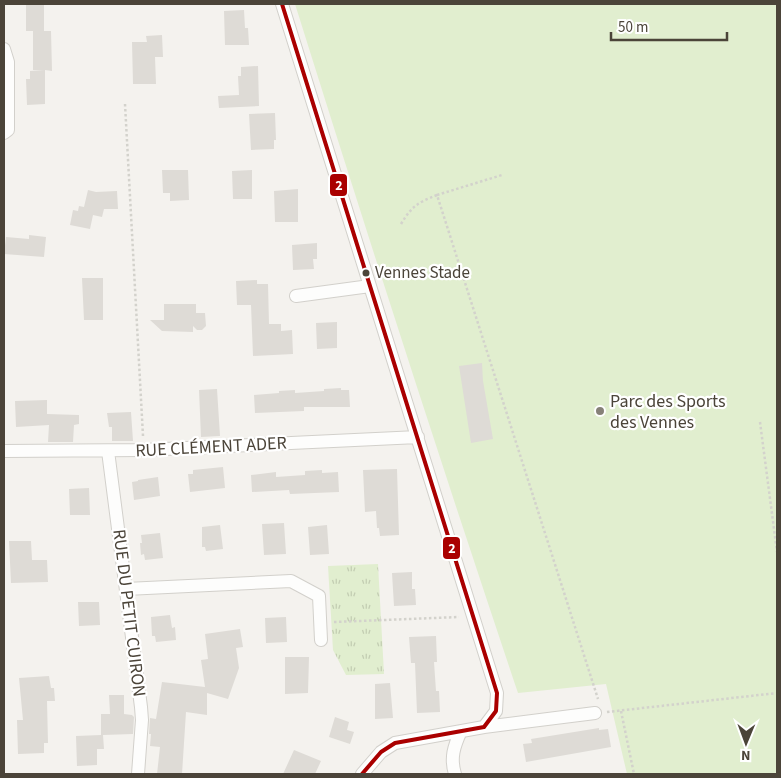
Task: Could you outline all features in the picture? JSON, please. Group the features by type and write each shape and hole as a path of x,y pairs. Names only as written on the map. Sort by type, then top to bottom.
{"street":[{"path":"282,4 497,693 496,711 484,727"},
{"path":"4,49 8,62 8,130 4,133"},
{"path":"296,296 370,286"},
{"name":"RUE CLÉMENT ADER","path":"4,451 143,450 418,437"},
{"name":"RUE DU PETIT CUIRON","path":"108,451 142,720 138,774"},
{"path":"126,589 291,581 319,596 321,640"},
{"path":"362,774 381,752 396,743 484,727 599,713"},
{"path":"455,774 452,766 453,749 461,731"}],"path":[{"path":"125,104 143,450"},
{"path":"401,224 410,210 422,201 502,175"},
{"path":"437,195 599,713 777,693"},
{"path":"760,422 777,552"},
{"path":"320,622 474,616"},
{"path":"621,711 634,774"}],"green space":[{"name":"Parc des Sports des Vennes","path":"295,4 777,4 777,774 627,774 606,684 518,693 349,176"},
{"path":"378,564 384,674 346,675 333,650 328,566"}],"building":[{"path":"26,4 44,4 44,31 51,31 52,71 45,70 45,104 27,105 26,79 30,79 30,71 44,70 33,70 33,31 26,31"},
{"path":"244,10 245,28 248,28 249,45 225,45 224,11"},
{"path":"162,35 163,57 155,57 156,84 133,84 132,42 147,42 146,36"},
{"path":"258,66 259,106 219,108 218,96 239,95 238,76 241,76 241,67"},
{"path":"275,113 276,140 274,140 274,149 251,150 249,114"},
{"path":"162,170 188,170 189,200 170,201 170,193 163,193"},
{"path":"252,170 252,199 233,199 232,171"},
{"path":"298,189 298,222 275,222 274,191"},
{"path":"88,190 96,192 117,191 118,209 104,209 102,217 93,215 90,229 70,225 73,210 78,211 79,206 84,207"},
{"path":"29,235 46,237 44,257 4,254 6,237 29,239"},
{"path":"317,243 317,259 313,259 314,269 293,270 292,245"},
{"path":"82,278 103,278 103,320 84,320"},
{"path":"257,280 257,284 268,284 269,324 281,324 281,331 292,330 293,354 253,356 251,305 237,305 236,281"},
{"path":"164,304 196,304 196,313 205,313 206,326 202,330 197,330 193,326 193,332 162,331 150,320 164,320"},
{"path":"337,322 337,348 317,349 316,323"},
{"path":"482,363 483,381 493,439 471,443 459,366"},
{"path":"341,388 341,390 349,390 350,407 304,407 304,411 255,413 254,395 279,393 279,391 295,390 295,393"},
{"path":"217,389 220,436 201,437 199,390"},
{"path":"47,400 47,414 79,415 79,424 74,425 73,442 48,442 49,425 16,427 15,401"},
{"path":"131,412 133,441 112,441 112,427 109,427 107,413"},
{"path":"223,467 225,488 190,492 188,474 193,474 193,470"},
{"path":"397,469 399,535 380,536 379,528 377,528 376,511 365,512 363,470"},
{"path":"322,470 322,473 338,472 339,492 290,494 289,490 252,492 251,475 276,472 276,477 305,475 305,471"},
{"path":"158,477 160,496 134,500 132,482"},
{"path":"89,488 90,515 70,515 69,489"},
{"path":"284,523 286,554 264,555 262,524"},
{"path":"220,525 223,549 206,551 205,547 202,547 202,527"},
{"path":"327,525 329,554 310,555 308,527"},
{"path":"160,533 163,558 145,560 144,554 141,555 141,535"},
{"path":"9,541 31,541 32,560 47,560 48,582 11,583"},
{"path":"412,572 412,589 415,589 416,605 394,606 392,573"},
{"path":"78,602 99,602 100,625 79,626"},
{"path":"170,615 172,628 175,627 176,640 156,642 155,636 152,636 151,617"},
{"path":"286,617 287,642 266,643 265,618"},
{"path":"240,629 243,647 236,648 239,668 228,699 207,693 207,715 186,712 182,774 157,774 160,747 150,746 151,734 149,734 150,718 156,719 162,682 205,687 201,660 208,659 205,634"},
{"path":"436,636 437,662 434,662 436,691 439,691 440,712 417,713 415,663 411,663 409,637"},
{"path":"285,657 309,657 308,693 285,694"},
{"path":"49,676 51,688 54,688 55,701 47,701 48,743 44,743 44,753 18,754 17,720 23,720 19,678"},
{"path":"390,683 393,718 375,719 375,684"},
{"path":"109,695 124,695 124,714 134,717 133,734 103,735 104,749 97,749 97,765 77,766 76,736 101,735 101,714 110,714"},
{"path":"335,717 349,722 347,730 354,732 350,744 329,737"},
{"path":"599,728 599,730 608,729 611,747 526,762 523,744 532,743 531,739"},
{"path":"294,750 321,761 315,774 283,774"}],"transit line":[{"name":"2","path":"282,4 497,693 496,711 484,727"},
{"name":"2","path":"362,774 381,752 395,743 484,727"}],"place":[{"name":"Vennes Stade","path":"366,273"},
{"name":"Parc des Sports des Vennes","path":"600,411"}]}
